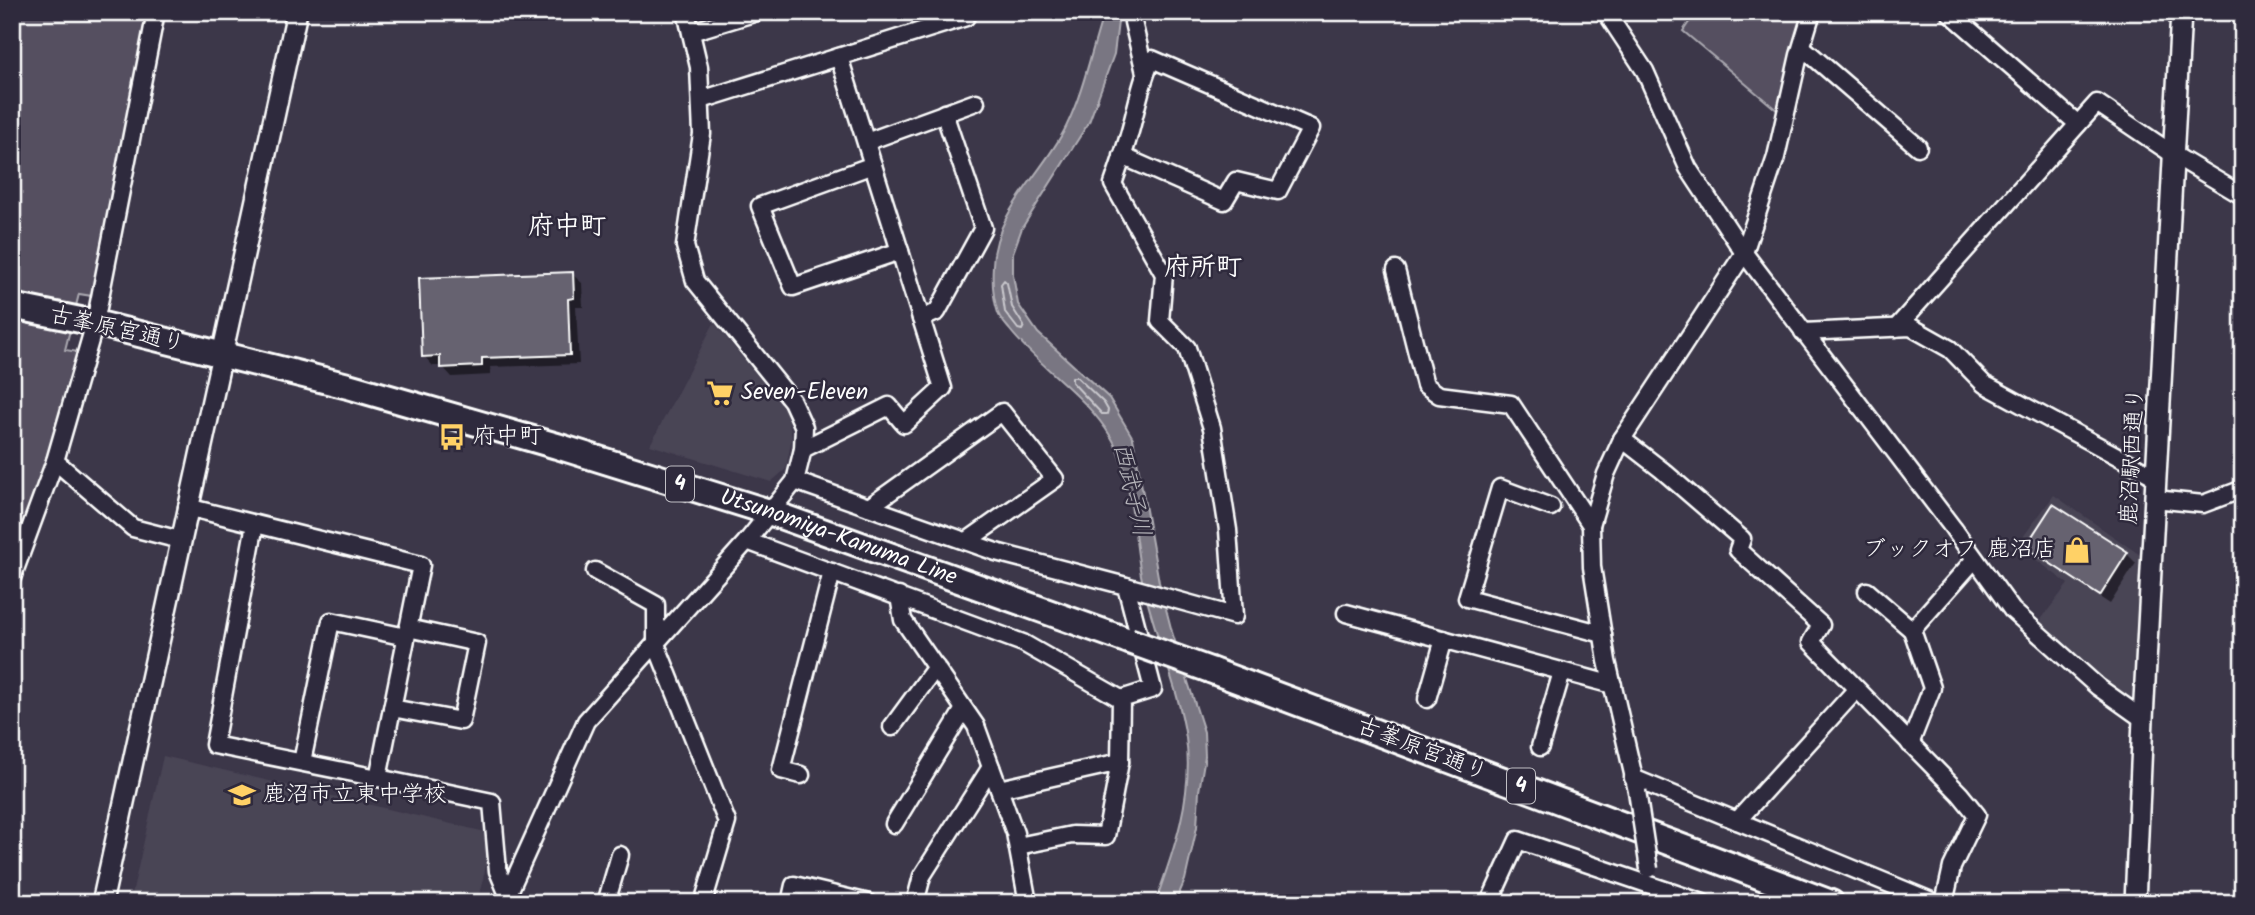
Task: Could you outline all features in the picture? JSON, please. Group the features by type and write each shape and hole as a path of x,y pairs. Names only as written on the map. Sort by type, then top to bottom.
{"main road":[{"name":"古峯原宮通り","path":"12,306 222,354"},
{"name":"Utsunomiya-Kanuma Line","path":"222,354 458,417 769,512 1210,670"},
{"name":"古峯原宮通り","path":"1210,670 1831,903"}],"street":[{"path":"12,578 55,461 91,323 156,12"},
{"path":"102,903 297,12"},
{"path":"506,899 586,721 747,541 795,481 803,449 803,427 792,401 695,281 685,246 702,134 699,67 687,12"},
{"path":"691,32 757,12"},
{"path":"1134,12 1133,22 1145,73"},
{"path":"1606,12 1645,71 1688,168 1744,253 2012,610 2098,688 2143,719"},
{"path":"1656,903 1635,785 1603,634 1592,567 1591,525 1606,474 1622,439 1744,253 1776,157 1812,12"},
{"path":"1949,12 2078,124"},
{"name":"鹿沼駅西通り","path":"2136,903 2143,719 2182,12"},
{"path":"701,100 966,17"},
{"path":"1802,47 1918,147"},
{"path":"803,449 889,406 904,424 943,388 839,57"},
{"path":"795,481 996,552 1234,616 1228,530 1213,428 1187,348 1160,321 1164,274 1114,184 1145,73 1152,59 1311,128 1278,191 1236,181 1224,201 1122,156"},
{"path":"866,142 976,102"},
{"path":"1896,328 2097,103 2174,155 2243,196"},
{"path":"921,319 937,312 983,228 944,113"},
{"path":"873,165 761,206 793,287 900,251"},
{"path":"1396,270 1426,385 1439,395 1511,404 1591,525"},
{"path":"1803,332 1911,327 1950,349 1984,384 2156,477"},
{"path":"870,507 1002,412 1055,479 967,541"},
{"path":"1622,439 1742,539 1738,550 1821,625 1811,642 1960,794 1977,815 1952,867 1944,903"},
{"path":"55,461 133,528 180,540"},
{"path":"1551,507 1500,488 1467,598 1603,634"},
{"path":"2155,499 2203,504 2243,489"},
{"path":"187,507 421,565 378,778"},
{"path":"255,524 214,745 492,802 498,871 506,899"},
{"path":"747,541 1023,643 1121,699 1153,689 1126,586"},
{"path":"1912,630 1975,559"},
{"path":"595,571 656,605 656,644 727,822 704,903"},
{"path":"801,775 781,771 832,572"},
{"path":"1867,591 1912,630 1932,688 1910,744"},
{"path":"899,596 903,620 976,726 1018,846 1028,903"},
{"path":"1346,613 1613,685"},
{"path":"302,762 331,621 477,643 461,721 392,708"},
{"path":"1427,699 1444,639"},
{"path":"892,727 936,667"},
{"path":"1540,747 1562,671"},
{"path":"1737,821 1856,690"},
{"path":"1018,846 1072,835 1106,836 1119,762 1121,699"},
{"path":"894,824 964,709"},
{"path":"999,789 1119,762"},
{"path":"915,903 922,876 991,767"},
{"path":"1635,785 1737,821 1936,903"},
{"path":"1489,903 1518,840 1703,903"},
{"path":"606,903 620,855"},
{"path":"790,903 794,885 869,903"}],"shaded area":[{"path":"12,12 147,12 92,296 79,294 65,350 79,352 64,409 12,561"},
{"path":"1696,12 1807,12 1779,112 1683,31"},
{"path":"714,323 787,412 792,437 786,469 771,482 650,445"},
{"path":"2054,495 2140,555 2134,703 2122,698 2039,622 2068,584 2017,545"},
{"name":"鹿沼市立東中学校","path":"163,756 494,834 477,903 130,903"}],"water":[{"name":"西武子川","path":"1104,12 1121,12 1114,54 1089,122 1022,228 1013,253 1013,275 1018,304 1038,333 1109,398 1133,438 1159,582 1204,732 1205,756 1197,827 1185,880 1175,903 1155,903 1175,843 1185,801 1188,759 1186,738 1177,697 1141,575 1123,467 1111,437 1088,407 1022,344 1002,320 996,307 993,289 993,265 1002,227 1066,127 1083,85"}],"building":[{"path":"573,272 574,298 568,299 570,355 482,358 482,366 440,368 440,356 422,357 419,278"},
{"name":"ブックオフ 鹿沼店","path":"2053,504 2128,552 2100,596 2025,547"}],"place":[{"name":"Seven-Eleven","path":"720,393"},
{"name":"府中町","path":"452,437"},
{"name":"ブックオフ 鹿沼店","path":"2077,550"},
{"name":"鹿沼市立東中学校","path":"242,795"}],"district":[{"name":"府中町","path":"567,227"},
{"name":"府所町","path":"1203,268"}]}
